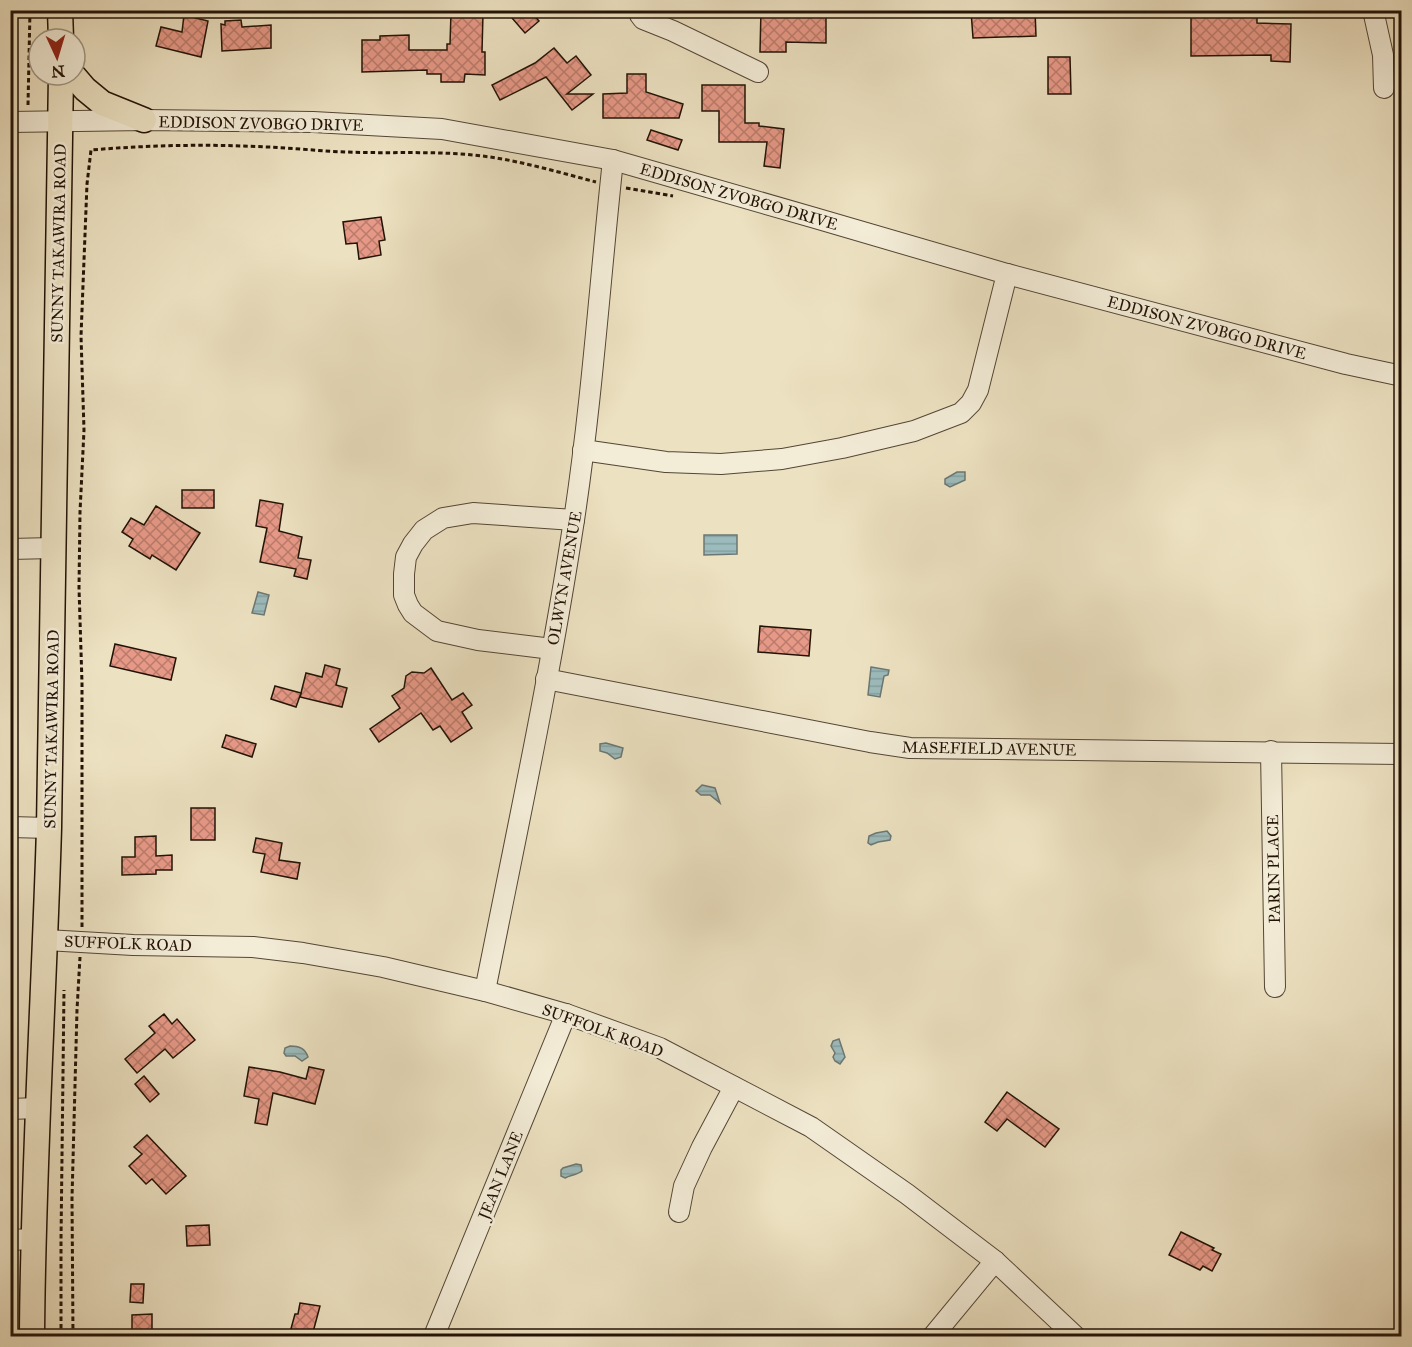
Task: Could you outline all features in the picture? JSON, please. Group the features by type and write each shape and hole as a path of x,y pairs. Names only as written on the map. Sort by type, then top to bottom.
{"main road":[{"path":"60,10 61,27"},
{"name":"SUNNY TAKAWIRA ROAD","path":"32,1336 22,1239 38,1108 46,940 61,87"},
{"path":"83,87 102,103 144,120"}],"street":[{"path":"639,10 643,19 683,35 758,72"},
{"path":"1373,10 1383,55 1384,88"},
{"name":"EDDISON ZVOBGO DRIVE","path":"19,122 144,120 313,122 442,129 613,160 1007,274 1335,361 1401,376"},
{"name":"OLWYN AVENUE","path":"486,992 552,649 574,520 613,160"},
{"path":"583,450 666,462 721,464 782,459 914,431 961,413 971,403 978,390 1007,274"},
{"path":"552,649 478,640 437,631 413,613 408,605 404,574 406,557 424,530 442,519 473,513 574,520"},
{"path":"10,549 53,548"},
{"name":"MASEFIELD AVENUE","path":"546,680 910,748 1401,754"},
{"name":"PARIN PLACE","path":"1271,751 1275,987"},
{"path":"10,827 49,828"},
{"name":"SUFFOLK ROAD","path":"46,940 133,945 253,946 383,967 566,1014 660,1048 811,1127 907,1194 994,1261 1067,1333"},
{"name":"JEAN LANE","path":"434,1336 566,1014"},
{"path":"679,1212 684,1186 734,1087"},
{"path":"10,1109 38,1108"},
{"path":"933,1336 994,1261"}],"path":[{"path":"19,122 30,10"},
{"path":"73,1336 72,1198 83,867 79,588 84,430 81,336 87,184 91,150 190,144 479,156 557,172 610,186"}],"water":[{"path":"957,472 965,472 965,480 950,487 945,484 945,479"},
{"path":"704,535 737,535 737,554 704,555"},
{"path":"258,592 269,595 264,615 252,613"},
{"path":"871,667 889,670 888,675 884,676 880,697 868,695"},
{"path":"606,743 623,748 621,757 615,759 600,751 600,744"},
{"path":"702,785 715,788 720,803 710,795 701,795 696,791"},
{"path":"887,831 891,836 890,840 871,845 868,843 869,836"},
{"path":"839,1039 845,1057 840,1064 833,1057 835,1053 831,1046 833,1041"},
{"path":"290,1046 301,1048 308,1057 302,1061 295,1056 286,1056 285,1048"},
{"path":"576,1164 581,1165 582,1171 565,1178 561,1176 563,1168"}],"building":[{"path":"505,10 529,10 539,21 525,33"},
{"path":"761,10 826,10 826,43 786,42 786,52 760,52"},
{"path":"1035,10 1036,36 973,38 971,11"},
{"path":"1191,10 1257,10 1257,23 1291,24 1290,62 1271,61 1271,55 1191,56"},
{"path":"451,13 483,14 482,52 485,52 485,75 465,74 464,82 441,82 441,74 427,74 427,70 362,72 362,40 380,40 380,36 409,35 409,50 447,50 447,44 450,44"},
{"path":"184,15 208,21 201,57 156,46 161,27 182,32"},
{"path":"241,20 242,27 271,25 271,48 222,51 221,24 225,25 225,21"},
{"path":"554,48 567,63 576,56 591,75 567,94 593,94 572,110 546,77 500,100 492,85 535,63"},
{"path":"1048,57 1070,57 1071,94 1048,94"},
{"path":"627,74 646,74 646,92 683,104 679,118 603,118 603,94 627,93"},
{"path":"702,85 745,85 745,123 759,123 759,126 784,129 780,168 764,166 767,142 719,142 719,111 702,111"},
{"path":"651,130 682,140 678,150 647,140"},
{"path":"381,217 385,240 379,241 381,255 359,259 357,243 346,244 343,222"},
{"path":"182,490 214,490 214,508 182,508"},
{"path":"260,500 283,504 279,531 302,537 298,558 311,560 307,579 294,576 296,569 260,562 267,528 256,526"},
{"path":"156,506 200,533 176,570 152,555 150,559 129,546 133,539 122,532 131,518 144,525"},
{"path":"760,626 811,630 809,656 758,652"},
{"path":"115,644 176,658 171,680 110,666"},
{"path":"325,665 340,669 336,685 347,688 342,707 300,697 306,673 322,677"},
{"path":"431,668 452,700 463,693 472,705 462,712 472,728 451,742 440,726 433,730 421,713 379,742 370,729 400,708 392,696 404,688 406,676 412,672 424,673"},
{"path":"275,686 301,693 296,707 271,699"},
{"path":"226,735 256,744 252,757 222,747"},
{"path":"191,808 215,808 215,840 191,840"},
{"path":"156,836 156,856 172,855 172,870 156,870 156,874 122,875 122,857 135,857 135,837"},
{"path":"256,838 282,843 279,860 300,863 297,879 261,872 265,854 253,852"},
{"path":"164,1014 172,1024 177,1019 195,1040 173,1058 165,1049 137,1073 125,1059 155,1033 149,1026"},
{"path":"249,1067 306,1079 309,1067 324,1070 315,1104 273,1093 267,1125 255,1123 259,1099 244,1096"},
{"path":"144,1076 159,1094 150,1102 135,1084"},
{"path":"1007,1092 1059,1129 1045,1147 1007,1119 997,1131 985,1122"},
{"path":"147,1135 186,1176 166,1194 152,1179 146,1184 129,1166 142,1154 134,1147"},
{"path":"209,1225 210,1245 187,1246 186,1226"},
{"path":"1181,1232 1214,1248 1212,1250 1221,1254 1212,1271 1203,1266 1200,1270 1169,1255"},
{"path":"131,1284 144,1284 143,1303 130,1302"},
{"path":"300,1303 320,1306 312,1336 289,1336"},
{"path":"152,1314 152,1336 132,1336 132,1315"}]}
